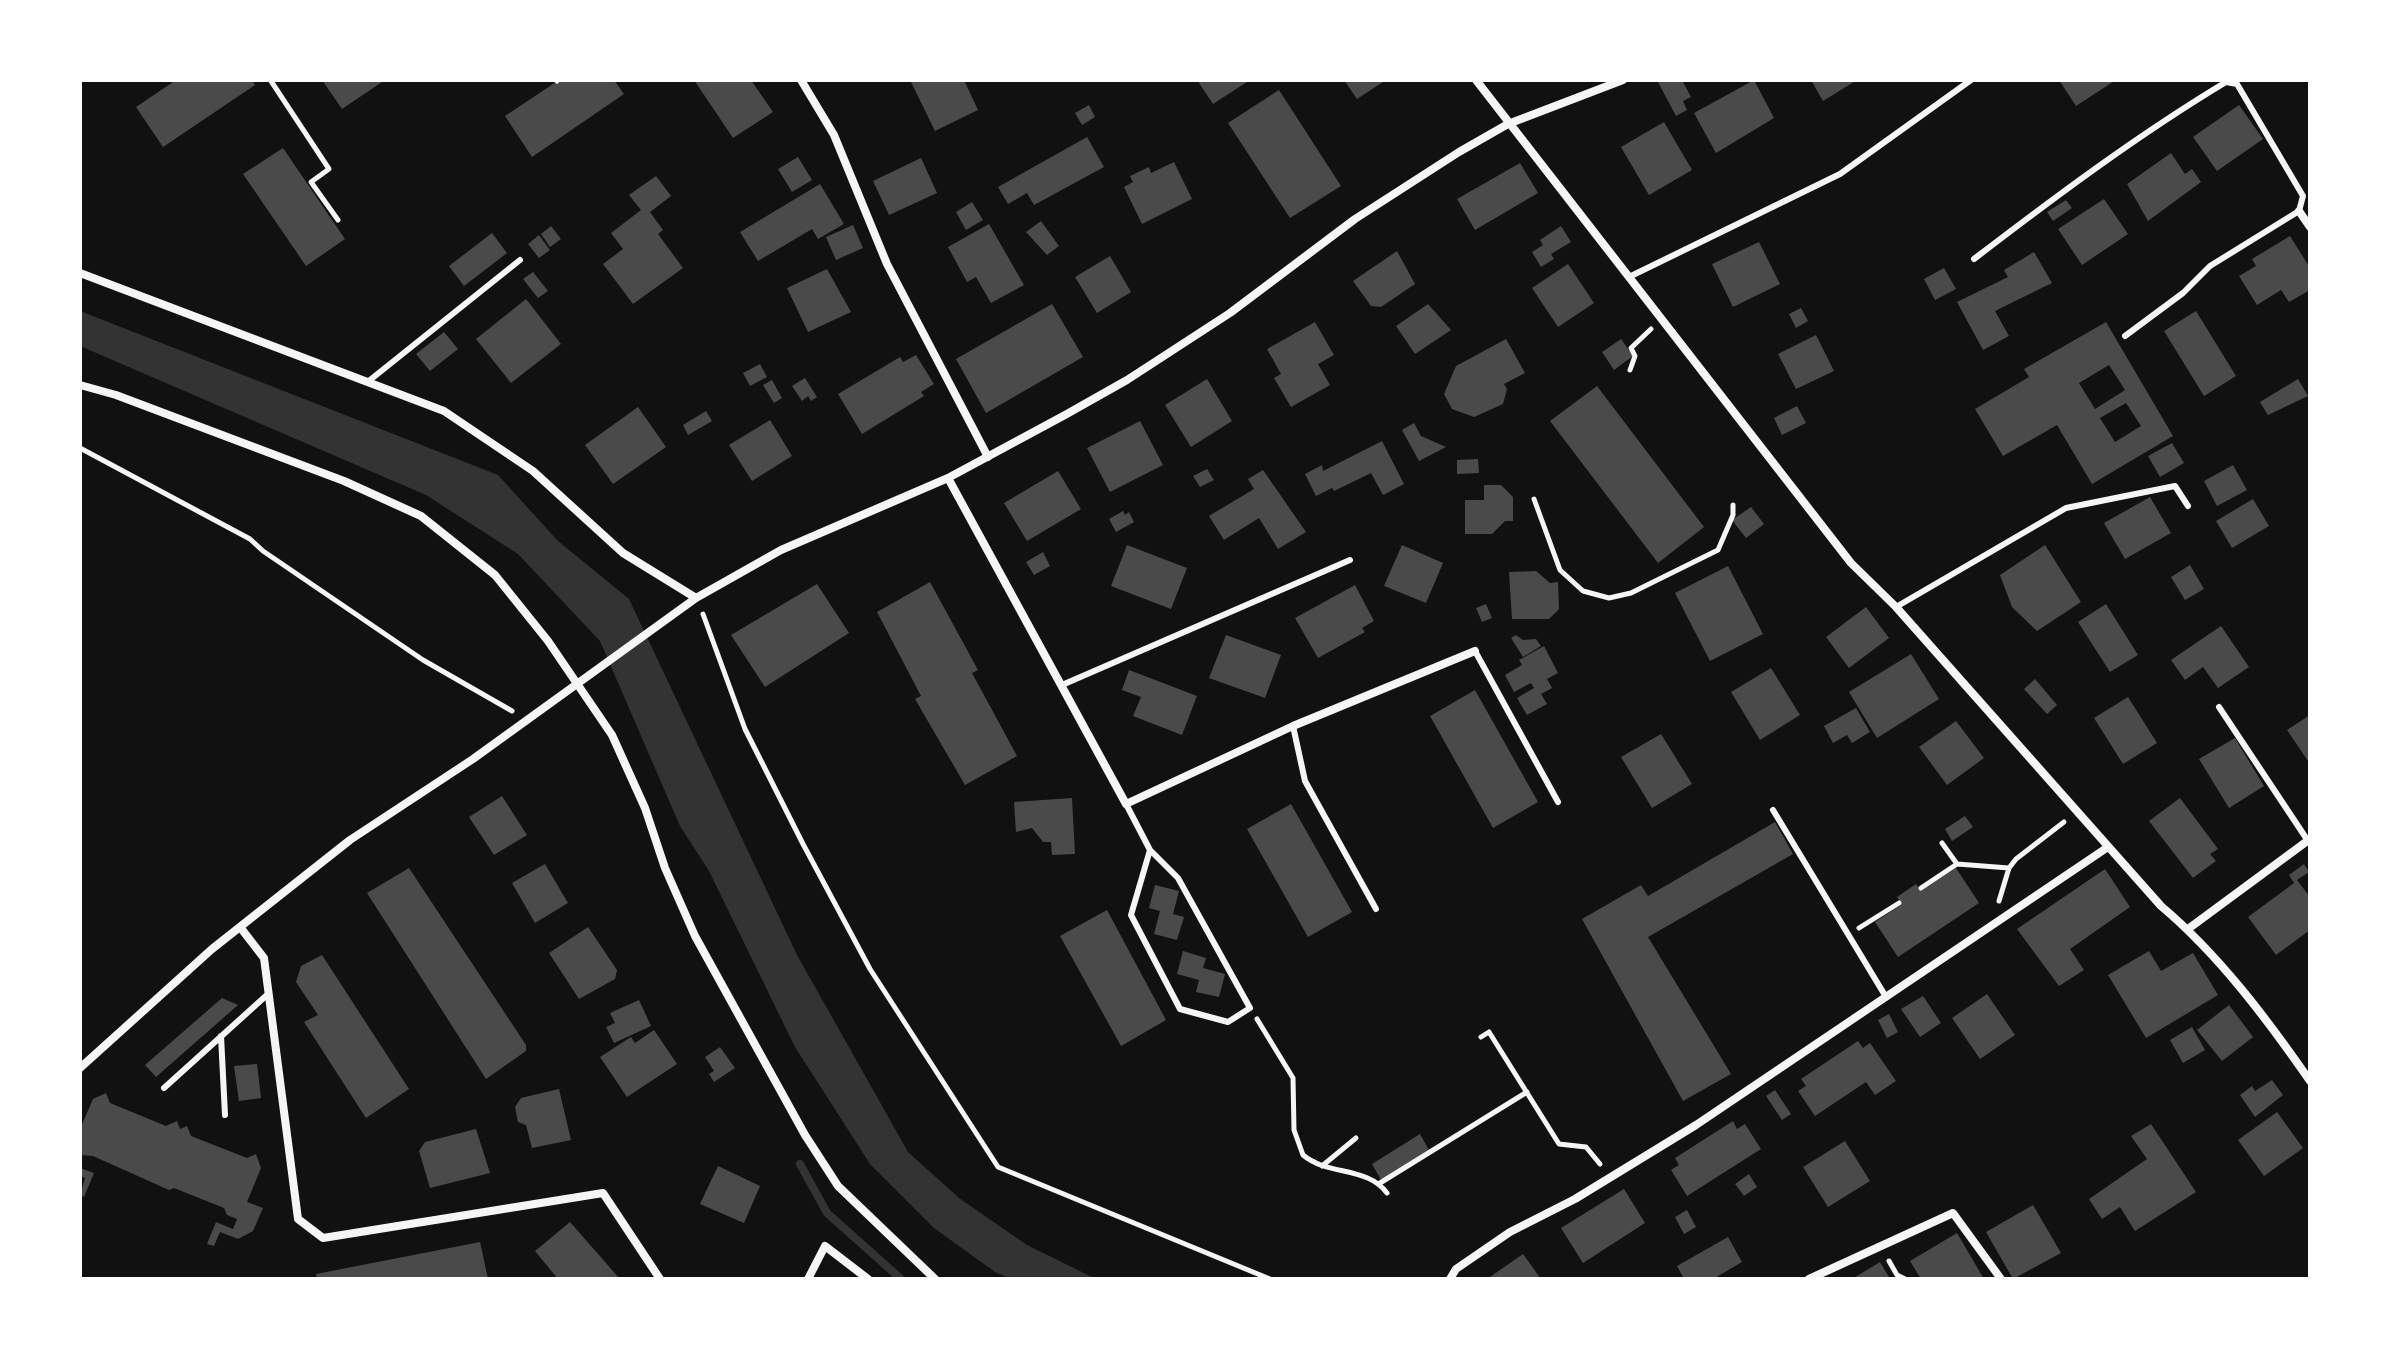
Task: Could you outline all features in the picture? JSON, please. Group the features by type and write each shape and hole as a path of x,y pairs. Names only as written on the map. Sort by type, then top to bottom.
{"street":[{"path":"801,80 834,135 887,264 988,457"},
{"path":"1476,80 1851,563 1896,607 2161,906 2188,929 2257,1010 2310,1081"},
{"path":"80,1068 141,1010 350,840 527,720 696,598 781,550 948,478 1127,380 1230,313 1397,191 1508,124 1623,80"},
{"path":"2299,211 2310,227"},
{"path":"80,273 370,380 444,411 497,444 623,553 696,598"},
{"path":"80,385 116,395 344,481 421,516 495,575 612,735 645,808 665,868 695,936 805,1135 838,1186 935,1279"},
{"path":"948,478 1126,804 1293,726 1475,651"},
{"path":"2188,929 2309,840"},
{"path":"1450,1279 1456,1269 1510,1232 1610,1178 1696,1125 2108,847"},
{"path":"240,927 264,958 298,1219 323,1238 603,1193 660,1279"},
{"path":"1809,1279 1953,1213 2001,1279"},
{"path":"808,1279 825,1246 868,1279"}],"lane":[{"path":"1631,276 1840,174 1971,80"},
{"path":"1974,259 2067,188 2226,82 2237,84 2303,196 2299,211 2210,266 2183,293 2125,336"},
{"path":"370,380 520,260"},
{"path":"1896,607 2066,508 2175,486 2188,506"},
{"path":"1062,685 1350,560"},
{"path":"1475,651 1558,802"},
{"path":"2219,707 2309,840"},
{"path":"1293,726 1305,781 1376,909"},
{"path":"1126,804 1150,850 1178,878 1250,1008 1228,1022 1180,1009 1131,915 1150,850"},
{"path":"1773,810 1886,997"},
{"path":"164,1088 268,994"},
{"path":"221,1036 225,1115"}],"path":[{"path":"271,80 329,169 311,182 338,220"},
{"path":"1630,370 1635,356 1631,348 1633,342 1664,319"},
{"path":"80,448 250,539 423,660 527,720"},
{"path":"1534,499 1560,570 1583,591 1609,598 1631,593 1718,550 1733,515 1733,505"},
{"path":"696,598 745,729 803,844 870,969 998,1167 1270,1279"},
{"path":"1998,921 1996,910 2009,868 2059,828 2075,809"},
{"path":"1942,843 1957,864"},
{"path":"1921,888 1957,864 2009,868"},
{"path":"1848,936 1899,903"},
{"path":"1250,1008 1293,1078 1297,1143 1303,1155 1322,1166 1380,1183 1387,1193"},
{"path":"1481,1037 1489,1032 1559,1144 1586,1147 1610,1178"},
{"path":"1380,1183 1527,1092"},
{"path":"1322,1166 1356,1138"},
{"path":"1883,1245 1892,1267 1905,1279"}],"shaded area":[{"path":"80,311 498,475 558,541 629,599 797,955 908,1152 959,1198 1027,1245 1096,1279 1011,1279 995,1272 934,1228 870,1164 795,1047 709,871 680,826 600,641 518,554 426,495 80,346"}],"building":[{"path":"176,80 252,80 255,85 163,147 136,107"},
{"path":"322,80 385,80 342,109"},
{"path":"559,80 614,80 624,94 532,157 505,116"},
{"path":"694,80 751,80 773,112 733,138"},
{"path":"910,80 964,80 978,110 935,131"},
{"path":"1197,80 1250,80 1213,104"},
{"path":"1344,80 1386,80 1357,99"},
{"path":"1682,80 1691,97 1683,101 1687,110 1676,116 1658,82"},
{"path":"1754,80 1774,118 1716,153 1694,113"},
{"path":"1811,80 1857,80 1823,101"},
{"path":"2059,80 2116,80 2076,106"},
{"path":"1279,90 1341,186 1290,218 1228,123"},
{"path":"1089,105 1095,117 1082,125 1075,113"},
{"path":"2239,105 2263,139 2217,171 2193,137"},
{"path":"1664,122 1692,170 1649,195 1621,147"},
{"path":"1087,137 1104,167 1034,205 1027,193 1008,204 998,187"},
{"path":"283,148 345,239 306,266 243,174"},
{"path":"2171,153 2185,174 2192,169 2201,182 2148,221 2127,184"},
{"path":"798,157 812,180 792,192 778,169"},
{"path":"921,158 937,193 889,215 873,181"},
{"path":"1174,162 1192,199 1142,224 1124,187 1133,182 1130,176 1149,167 1151,173"},
{"path":"1520,163 1538,193 1475,230 1457,199"},
{"path":"656,176 671,196 650,212 663,230 658,234 683,268 633,304 603,264 623,249 611,233 641,210 629,195"},
{"path":"820,184 844,224 818,239 812,229 758,261 740,232"},
{"path":"2104,199 2128,234 2082,265 2058,229"},
{"path":"2066,200 2072,208 2053,221 2047,212"},
{"path":"972,202 983,220 966,230 956,212"},
{"path":"1041,221 1059,246 1047,255 1026,232"},
{"path":"989,224 1024,285 991,303 976,277 967,282 948,247"},
{"path":"853,225 863,248 836,260 826,237"},
{"path":"551,226 561,239 550,247 541,234"},
{"path":"1561,226 1571,242 1551,254 1554,259 1541,267 1532,252 1543,245 1540,240"},
{"path":"492,233 507,253 464,286 449,266"},
{"path":"539,235 550,250 539,258 528,244"},
{"path":"2290,236 2310,268 2310,290 2289,302 2281,290 2257,305 2239,276 2256,266 2252,259"},
{"path":"1759,242 1780,284 1733,307 1712,264"},
{"path":"1397,251 1415,284 1381,307 1371,306 1353,281"},
{"path":"2034,252 2052,283 1995,311 2009,336 1983,350 1957,302 2008,277 2004,270"},
{"path":"1110,256 1131,292 1097,313 1075,277"},
{"path":"1568,264 1594,303 1558,327 1532,288"},
{"path":"1944,268 1956,289 1935,300 1924,279"},
{"path":"827,269 851,312 808,332 787,288"},
{"path":"533,272 548,291 538,298 523,279"},
{"path":"526,299 561,344 511,383 476,339"},
{"path":"1052,304 1083,357 986,413 956,359"},
{"path":"1428,304 1451,330 1415,354 1396,326"},
{"path":"1801,308 1808,321 1796,328 1789,314"},
{"path":"2196,311 2236,376 2204,396 2164,331"},
{"path":"1315,322 1334,355 1318,364 1330,385 1291,407 1274,378 1281,374 1267,349"},
{"path":"2106,322 2173,436 2092,484 2057,425 2003,456 1975,409 2029,377 2024,369","holes":["2109,365 2125,390 2095,409 2079,383","2126,403 2141,426 2115,442 2100,418"]},
{"path":"444,332 458,349 430,371 416,354"},
{"path":"1816,335 1834,371 1796,389 1778,354"},
{"path":"1506,339 1525,373 1504,384 1507,389 1503,404 1474,417 1452,409 1444,394 1456,366"},
{"path":"1621,339 1633,356 1614,370 1602,352"},
{"path":"916,355 934,384 921,392 924,396 862,434 838,394 900,357 903,362"},
{"path":"760,364 767,377 750,386 743,373"},
{"path":"805,378 817,397 811,401 808,396 802,401 792,386"},
{"path":"1207,379 1232,421 1191,447 1165,405"},
{"path":"2298,379 2308,396 2268,415 2260,402"},
{"path":"772,380 782,398 774,403 763,385"},
{"path":"1597,386 1704,527 1658,563 1550,421"},
{"path":"1797,406 1806,423 1782,435 1774,418"},
{"path":"638,407 666,447 613,484 585,445"},
{"path":"706,411 712,421 688,435 683,425"},
{"path":"770,420 792,456 752,481 729,445"},
{"path":"1140,421 1163,465 1110,492 1087,448"},
{"path":"1414,423 1421,436 1446,447 1419,461 1402,430"},
{"path":"1382,441 1404,484 1383,495 1371,473 1316,496 1305,474 1322,465 1323,471"},
{"path":"2172,443 2184,463 2160,477 2148,456"},
{"path":"1478,459 1479,473 1457,474 1457,460"},
{"path":"2233,465 2247,490 2217,506 2204,481"},
{"path":"1207,469 1214,480 1200,487 1193,476"},
{"path":"1263,470 1306,532 1278,549 1259,518 1224,540 1209,516 1254,489 1248,479"},
{"path":"1058,471 1081,509 1027,541 1004,503"},
{"path":"1484,485 1501,485 1513,497 1513,521 1505,521 1492,534 1465,534 1465,500 1484,500"},
{"path":"2150,497 2171,533 2125,559 2104,523"},
{"path":"2253,499 2269,526 2232,548 2216,521"},
{"path":"1751,507 1764,524 1746,538 1732,520"},
{"path":"1123,511 1125,515 1129,512 1134,522 1116,532 1109,519"},
{"path":"1127,545 1187,568 1171,609 1111,586"},
{"path":"1402,545 1443,563 1426,603 1384,586"},
{"path":"2045,545 2081,602 2037,631 2012,607 2000,575"},
{"path":"1043,552 1050,566 1034,575 1026,562"},
{"path":"2190,565 2204,589 2185,600 2171,577"},
{"path":"1728,566 1763,634 1710,661 1675,593"},
{"path":"1536,571 1550,583 1558,582 1559,609 1549,619 1512,619 1509,572"},
{"path":"930,582 978,670 972,673 1017,756 965,785 915,699 921,696 877,612"},
{"path":"817,584 849,633 765,687 731,635"},
{"path":"1355,585 1374,621 1362,628 1365,632 1318,658 1295,618"},
{"path":"1486,604 1492,618 1482,622 1476,608"},
{"path":"2106,604 2138,655 2110,672 2078,622"},
{"path":"1866,607 1889,638 1849,668 1826,637"},
{"path":"2221,626 2249,667 2218,688 2203,667 2185,680 2171,660"},
{"path":"1226,635 1281,655 1265,698 1209,678"},
{"path":"1516,635 1523,640 1536,639 1541,646 1523,657 1511,638"},
{"path":"1544,646 1558,673 1547,679 1552,688 1541,694 1547,704 1527,715 1517,698 1534,688 1531,683 1514,692 1505,675 1522,665 1519,660"},
{"path":"1911,654 1939,699 1877,738 1849,692"},
{"path":"1771,668 1800,715 1760,740 1731,692"},
{"path":"1129,670 1197,696 1182,735 1133,716 1141,697 1122,690"},
{"path":"2035,679 2057,705 2047,714 2024,689"},
{"path":"1475,690 1538,802 1493,828 1430,716"},
{"path":"2128,697 2157,743 2123,764 2094,718"},
{"path":"1856,708 1870,732 1852,743 1847,735 1833,743 1824,726"},
{"path":"2310,715 2310,764 2287,730"},
{"path":"1956,721 1984,758 1947,785 1919,747"},
{"path":"1661,734 1692,784 1652,808 1621,757"},
{"path":"2235,738 2264,786 2229,808 2199,759"},
{"path":"502,796 527,835 494,855 469,817"},
{"path":"1072,798 1075,854 1052,855 1051,842 1043,842 1032,828 1016,832 1014,802"},
{"path":"2180,798 2218,849 2210,854 2216,861 2193,878 2149,821"},
{"path":"1291,804 1352,912 1308,937 1247,829"},
{"path":"1965,816 1973,827 1952,841 1945,829"},
{"path":"1775,822 1793,854 1648,937 1731,1074 1683,1101 1582,919 1641,885 1648,896"},
{"path":"545,864 568,903 535,923 512,883"},
{"path":"2304,864 2309,872 2297,880 2310,897 2310,930 2276,955 2248,917 2294,883 2289,875"},
{"path":"409,868 526,1045 526,1051 486,1079 367,893"},
{"path":"1956,868 1979,903 1898,957 1875,922 1902,904 1897,897 1916,884 1921,891"},
{"path":"2105,869 2130,907 2070,949 2084,970 2059,986 2017,929"},
{"path":"1155,885 1179,891 1173,914 1184,917 1177,940 1154,934 1160,911 1149,908"},
{"path":"1107,910 1166,1020 1121,1046 1060,936"},
{"path":"588,927 617,970 615,979 579,999 549,953"},
{"path":"1183,951 1206,958 1203,968 1225,974 1219,997 1196,992 1199,980 1177,974"},
{"path":"2149,951 2161,971 2193,953 2218,995 2146,1038 2108,975"},
{"path":"322,955 409,1089 366,1118 304,1022 318,1015 296,982 301,966"},
{"path":"1987,994 2015,1035 1980,1059 1952,1018"},
{"path":"1923,996 1941,1023 1920,1037 1901,1009"},
{"path":"222,998 238,1005 156,1077 145,1065"},
{"path":"639,1000 651,1026 614,1043 606,1027 615,1023 610,1013"},
{"path":"2229,1005 2253,1037 2222,1061 2197,1030"},
{"path":"1889,1014 1898,1032 1887,1038 1878,1020"},
{"path":"2192,1027 2205,1050 2183,1063 2170,1040"},
{"path":"654,1030 677,1064 627,1097 600,1057 631,1037 635,1043"},
{"path":"1858,1041 1863,1048 1870,1043 1896,1081 1875,1095 1866,1082 1815,1116 1798,1091 1806,1086 1801,1079"},
{"path":"720,1047 735,1068 714,1082 709,1074 714,1071 705,1057"},
{"path":"257,1064 261,1098 239,1101 234,1066"},
{"path":"2272,1080 2283,1095 2255,1117 2240,1095 2252,1086 2255,1091"},
{"path":"559,1089 571,1140 532,1148 526,1125 518,1122 515,1107 521,1098"},
{"path":"1775,1090 1791,1114 1782,1120 1766,1096"},
{"path":"106,1093 110,1103 166,1126 177,1121 180,1129 187,1126 191,1136 247,1158 256,1154 261,1168 247,1202 263,1208 253,1231 238,1239 220,1232 214,1246 207,1244 216,1222 233,1229 237,1219 227,1215 224,1208 174,1188 169,1190 93,1156 80,1155 80,1129 93,1099"},
{"path":"2277,1112 2303,1148 2264,1176 2238,1140"},
{"path":"1733,1121 1737,1129 1745,1124 1761,1149 1687,1196 1671,1170 1679,1165 1675,1158"},
{"path":"2151,1124 2196,1192 2135,1231 2120,1207 2102,1219 2089,1199 2147,1159 2131,1136"},
{"path":"476,1129 490,1173 430,1188 419,1151 425,1142"},
{"path":"1420,1134 1429,1150 1381,1180 1372,1164"},
{"path":"1845,1141 1870,1181 1828,1207 1803,1167"},
{"path":"718,1166 760,1186 744,1223 700,1204"},
{"path":"80,1168 94,1173 84,1197 80,1195 85,1178 80,1176"},
{"path":"1749,1174 1757,1187 1744,1196 1735,1184"},
{"path":"1624,1189 1645,1223 1583,1263 1561,1228"},
{"path":"2033,1205 2061,1253 2013,1279 1986,1232"},
{"path":"1687,1210 1696,1227 1684,1234 1675,1217"},
{"path":"570,1222 620,1279 558,1279 535,1251"},
{"path":"1957,1233 1984,1279 1921,1279 1910,1261"},
{"path":"1728,1237 1742,1262 1713,1279 1684,1279 1677,1266"},
{"path":"480,1242 488,1279 317,1279 316,1274"},
{"path":"1523,1254 1541,1279 1487,1279"},
{"path":"1880,1262 1890,1279 1852,1279"}],"waterway":[{"path":"800,1164 827,1213 901,1279"}]}
